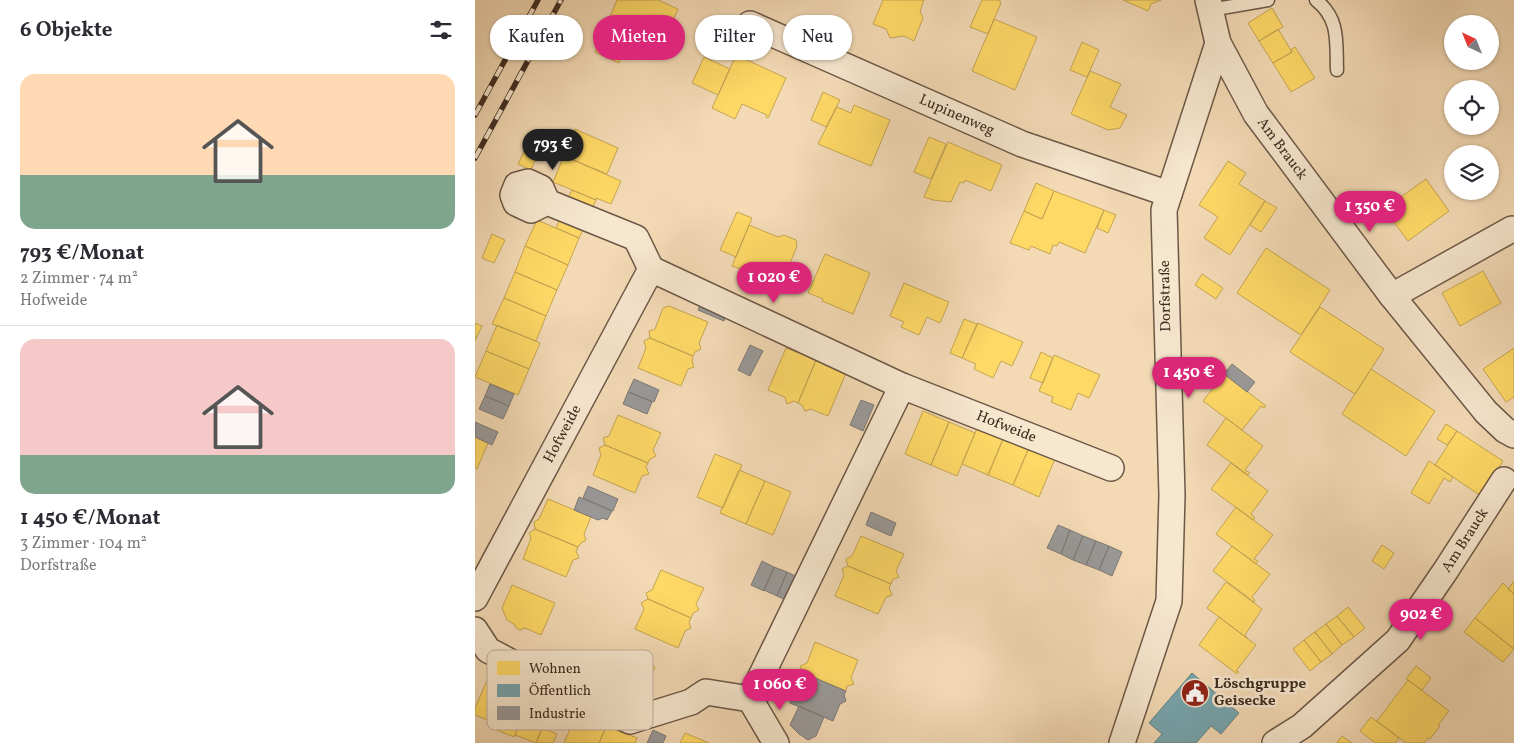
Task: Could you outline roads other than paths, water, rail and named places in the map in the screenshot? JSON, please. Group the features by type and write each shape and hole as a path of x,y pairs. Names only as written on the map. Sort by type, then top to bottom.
{"street":[{"path":"1209,5 1218,43"},
{"name":"Lupinenweg","path":"773,34 1022,144 1169,194"},
{"name":"Dorfstraße","path":"1121,743 1169,601 1171,495 1164,210 1218,43"},
{"name":"Am Brauck","path":"1218,43 1256,114 1392,296 1486,412 1505,430 1514,435"},
{"path":"547,202 636,238 651,269"},
{"path":"1392,296 1513,229"},
{"name":"Hofweide","path":"475,598 651,269 902,386 1111,468"},
{"path":"750,699 902,386"},
{"name":"Am Brauck","path":"1275,743 1302,726 1398,640 1504,480"},
{"path":"475,630 489,650"},
{"path":"653,714 691,702 706,692 750,699"},
{"path":"750,699 776,743"}],"lane":[{"path":"1209,5 1267,0"},
{"path":"1316,0 1331,16 1335,28 1337,70"}],"railway":[{"path":"475,115 538,0"},
{"path":"475,158 561,0"}],"place":[{"name":"Löschgruppe Geisecke","path":"1195,693"}]}
